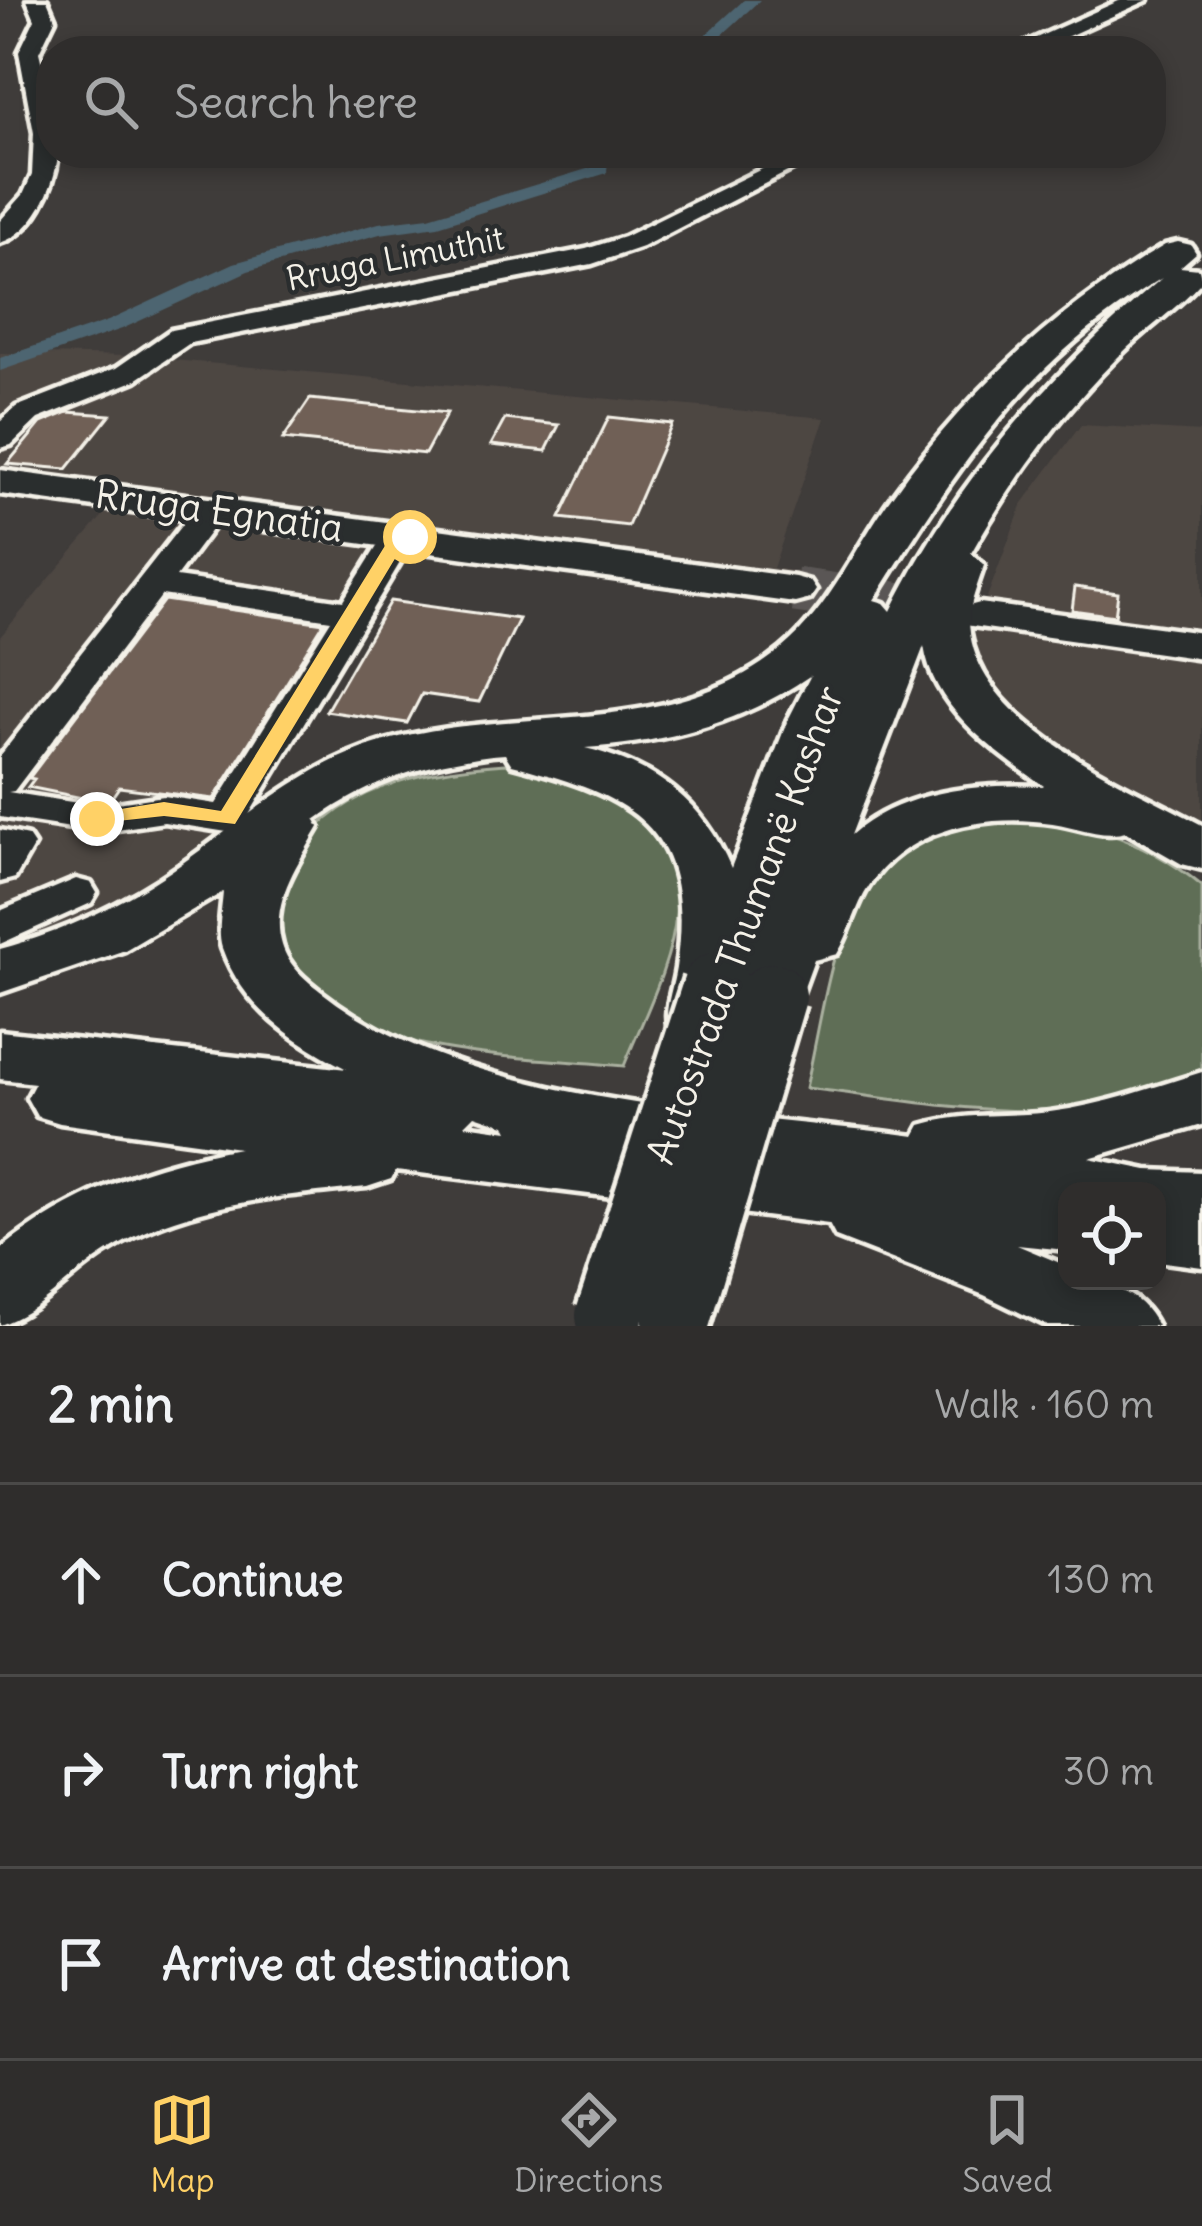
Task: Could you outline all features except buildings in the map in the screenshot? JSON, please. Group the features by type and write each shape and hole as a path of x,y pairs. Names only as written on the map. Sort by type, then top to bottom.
{"highway":[{"path":"0,971 109,934 149,913 306,799 388,758 449,745 645,726 717,706 773,680 833,625 906,507 1196,259"},
{"path":"1196,259 1101,300 1044,387 1038,442 955,575 944,607 950,656 961,683 1011,738 1058,770 1202,850"},
{"name":"Autostrada Thumanë Kashar","path":"700,1133 746,991 763,852 844,656 914,527 1044,387"},
{"path":"1058,1219 798,1170 566,1116 388,1064 304,1016 274,988 252,956 245,919 253,884 269,852 314,807 374,774 453,754 532,754 601,770 651,796 693,839 709,897 746,991 835,893 855,864 898,830 921,819 1012,802 1070,808 1132,826 1202,863"},
{"path":"0,1055 566,1116"},
{"path":"0,1090 459,1151 1058,1187"},
{"path":"798,1170 1095,1132 1141,1121 1202,1097"},
{"path":"614,1321 700,1133"},
{"path":"700,1133 700,1326"},
{"path":"0,1294 38,1257 79,1229 121,1206 169,1191 292,1166 459,1151"},
{"path":"798,1170 1120,1326"},
{"path":"1166,1196 1202,1200"},
{"path":"1166,1233 1202,1238"}],"main road":[{"name":"Rruga Egnatia","path":"0,482 795,590"},
{"path":"980,616 1202,646"}],"street":[{"path":"37,0 45,19 43,36"},
{"path":"1053,36 1138,0"},
{"path":"0,235 30,202 44,168"},
{"name":"Rruga Limuthit","path":"0,439 27,412 126,374 181,336 592,256 633,242 782,168"},
{"path":"0,782 210,510"},
{"path":"0,804 97,819 164,809 227,819 400,536"},
{"path":"153,584 353,613"},
{"path":"0,843 14,845 0,868"},
{"path":"0,929 76,893"}],"shaded area":[{"path":"0,353 128,356 825,418 773,568 806,573 795,590 410,537 226,830 148,889 48,938 0,953 0,637 117,499 0,482"},
{"path":"1081,425 1202,432 1202,830 1026,725 991,686 973,656 976,626 1023,503"}],"green space":[{"path":"505,764 568,776 610,796 654,833 671,864 677,896 674,929 653,998 624,1066 472,1053 396,1037 329,1007 301,981 284,948 277,915 280,886 308,838 329,817 383,787 444,771"},
{"path":"998,815 1106,833 1154,853 1202,886 1202,1071 1165,1093 1067,1111 955,1107 806,1088 837,948 873,878 903,851 944,830"}],"waterway":[{"path":"713,36 753,0"},
{"path":"0,365 115,325 241,267 379,229 431,222 601,168"}],"tunnel":[{"path":"795,590 953,612"}],"route":[{"path":"97,819 164,809 227,819 400,536 410,537"}]}
